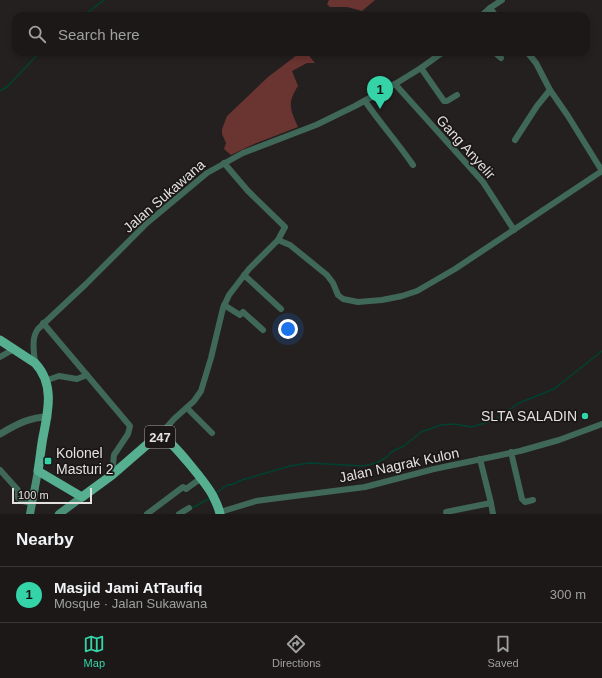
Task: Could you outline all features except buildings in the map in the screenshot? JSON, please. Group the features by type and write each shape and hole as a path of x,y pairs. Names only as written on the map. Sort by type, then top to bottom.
{"main road":[{"path":"0,340 39,367 45,381 49,398 48,417 30,514"},
{"name":"247","path":"82,497 158,437 170,442 213,496 220,513"},
{"path":"38,470 82,497 59,514"}],"street":[{"path":"486,12 502,0"},
{"path":"490,8 493,12"},
{"name":"Jalan Sukawana","path":"35,363 34,336 36,331 43,323 86,284 147,223 195,181 224,163 261,145 316,125 365,100 421,68 438,56"},
{"path":"278,240 290,245 327,275 340,298 347,301 358,302 382,300 417,292 455,269 602,171 550,90 536,63 530,56"},
{"path":"421,68 444,101 447,101 457,95"},
{"name":"Gang Anyelir","path":"394,84 483,182 514,230"},
{"path":"515,140 537,106 550,90"},
{"path":"365,100 378,120 414,165"},
{"path":"158,437 197,397 202,387 224,305 229,295 244,275 278,240 285,226 248,192 224,163"},
{"path":"244,275 281,309"},
{"path":"224,305 240,315 243,312 263,330"},
{"path":"43,323 130,428 122,444 114,455 112,474"},
{"path":"0,358 14,349"},
{"path":"45,381 59,376 77,379 87,375"},
{"path":"187,408 212,433"},
{"path":"0,434 26,420 36,417 48,417"},
{"name":"Jalan Nagrak Kulon","path":"220,513 256,501 365,487 434,469 520,451 548,444 602,424"},
{"path":"511,452 522,499 525,502 533,500"},
{"path":"480,460 493,514"},
{"path":"0,470 18,490 18,498 23,501 32,502"},
{"path":"147,514 183,487 186,490 200,479"},
{"path":"446,512 491,503"},
{"path":"179,514 189,508"}],"shaded area":[{"path":"329,0 375,0 362,11 347,7 330,7 327,4"},
{"path":"296,56 310,56 315,63 307,63 292,71 298,86 292,97 291,106 298,127 254,144 231,155 224,149 226,143 222,134 222,129 227,116 268,77"}],"waterway":[{"path":"88,12 104,0"},
{"path":"0,91 8,86 36,56"},
{"path":"216,493 227,485 290,466 309,463 363,466 376,463 387,457 391,452 404,446 421,432 441,425 454,424 472,427 494,420 519,403 554,389 602,351"},
{"path":"190,508 210,498"}],"place":[{"name":"Masjid Jami AtTaufiq","path":"380,109"},
{"name":"SLTA SALADIN","path":"585,416"},
{"name":"Kolonel Masturi 2","path":"48,461"}]}
